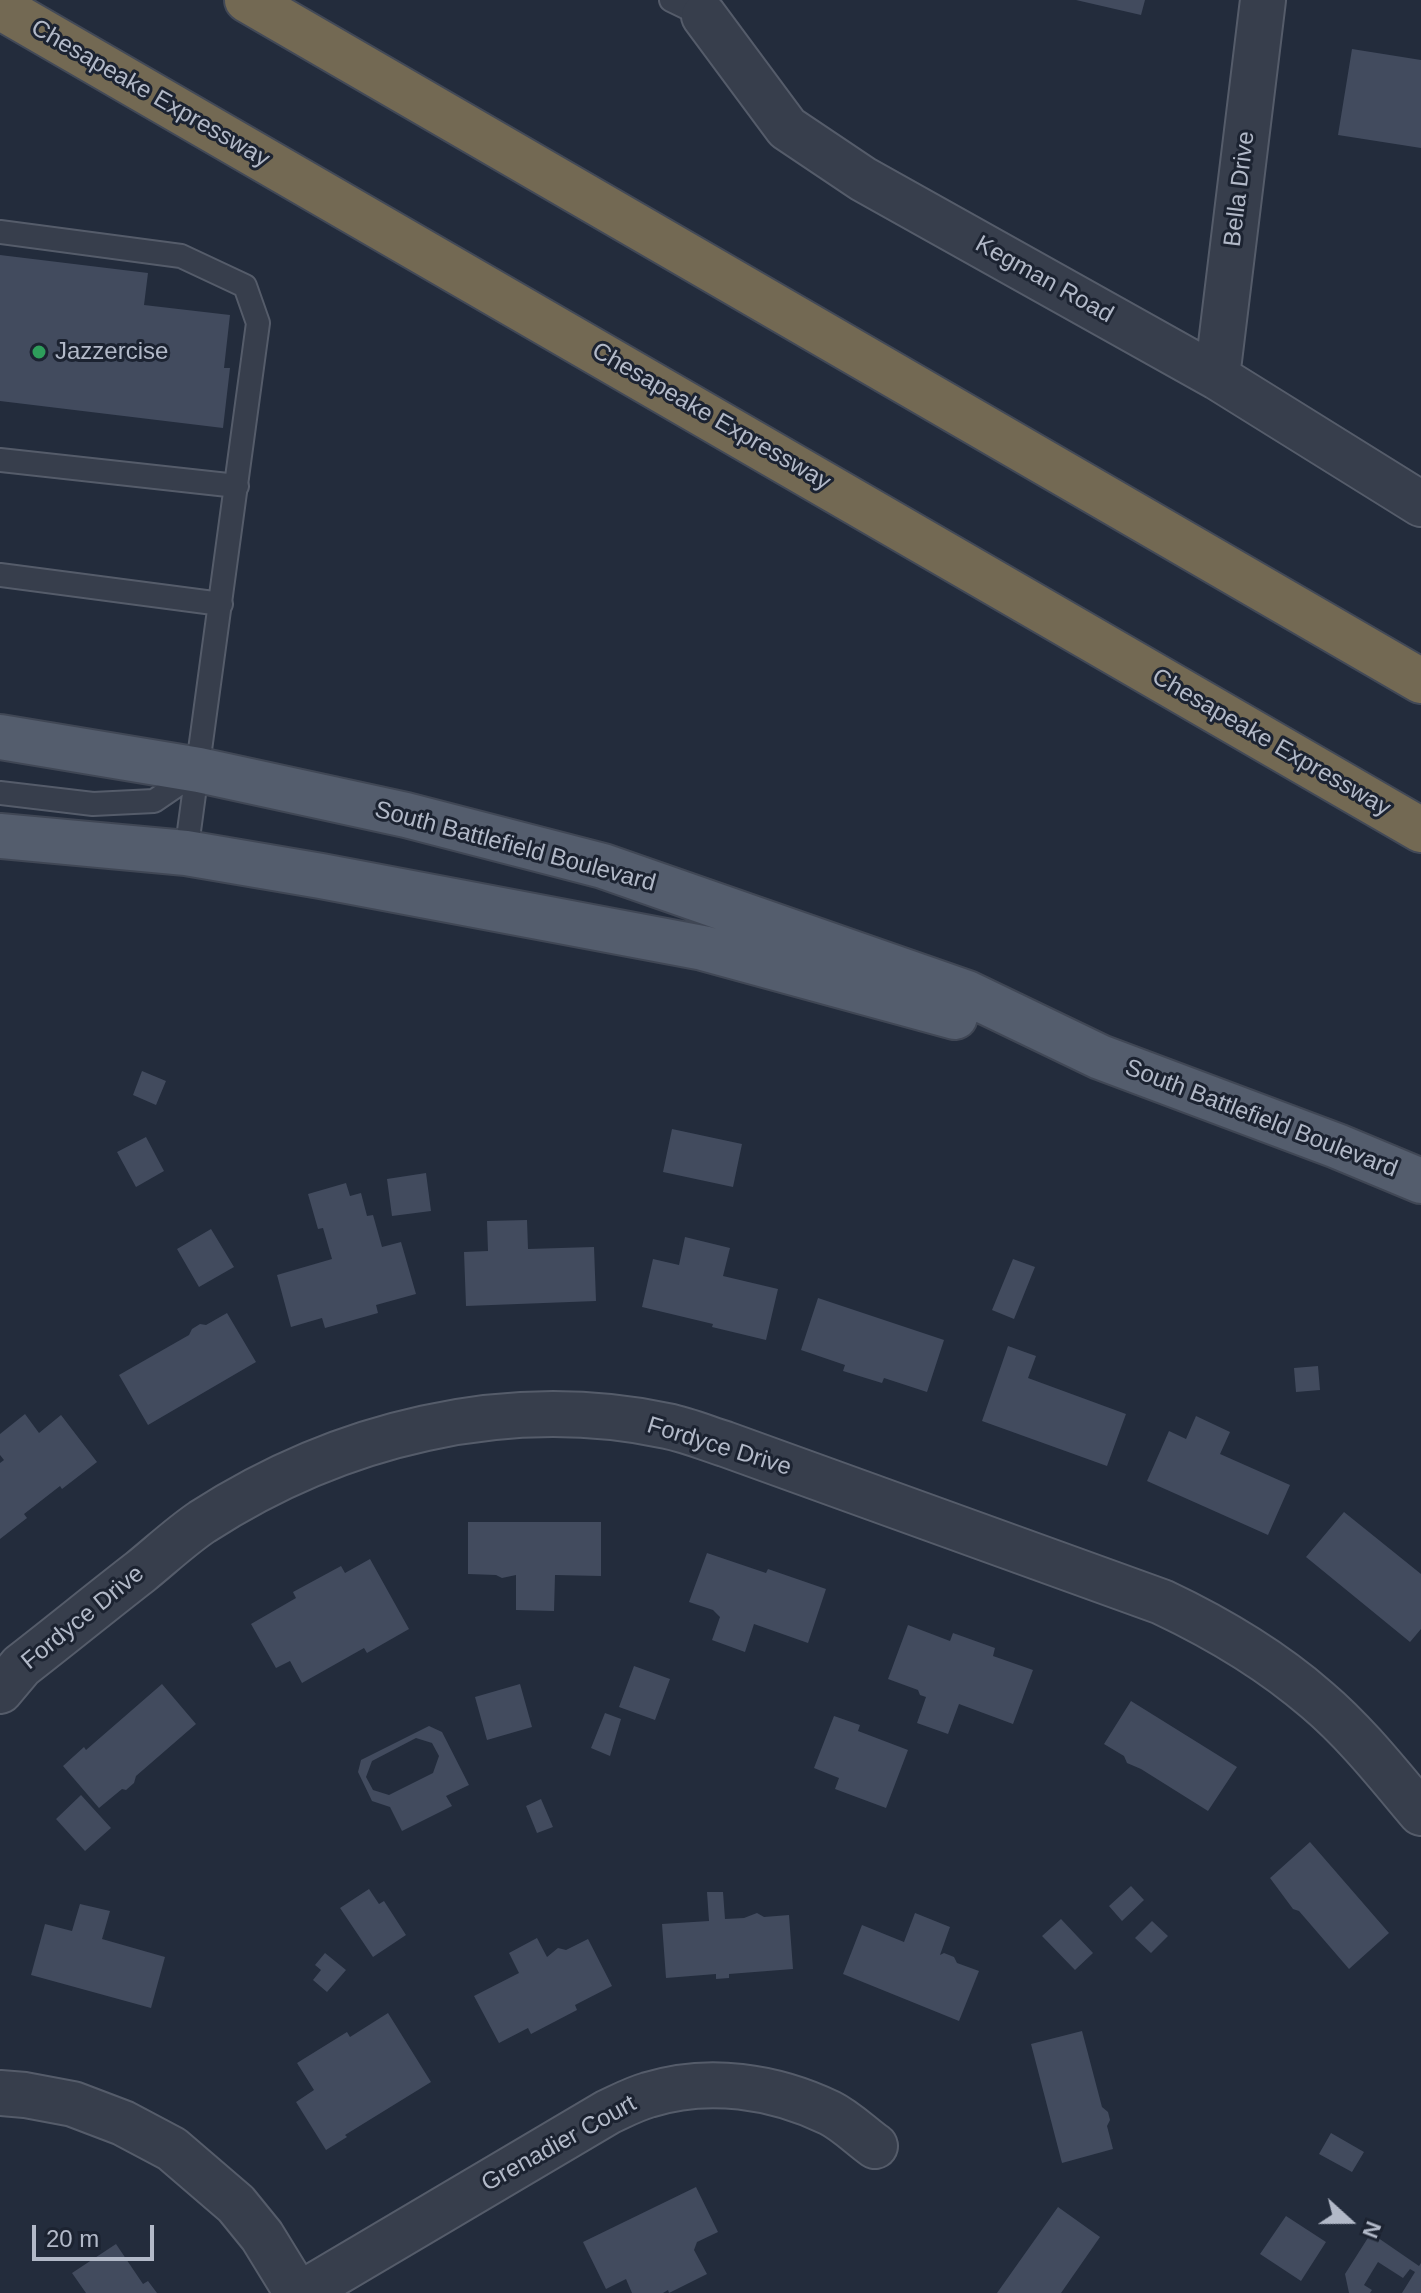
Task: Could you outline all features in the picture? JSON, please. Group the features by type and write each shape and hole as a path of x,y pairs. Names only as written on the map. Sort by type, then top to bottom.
{"highway":[{"path":"247,0 1421,681"},
{"name":"Chesapeake Expressway","path":"0,7 1421,830"}],"main road":[{"name":"South Battlefield Boulevard","path":"0,737 199,770 406,815 603,866 967,993 1100,1057 1421,1181"},
{"name":"South Battlefield Boulevard","path":"0,836 186,853 703,948 1100,1057"}],"street":[{"name":"Bella Drive","path":"1217,377 1263,0"},
{"name":"Kegman Road","path":"687,8 787,128 863,179 1217,377 1421,504"},
{"name":"Fordyce Drive","path":"0,1691 21,1666 200,1524 265,1485 331,1456 399,1433 489,1417 555,1414 612,1417 668,1426 725,1444 1162,1602 1195,1617 1251,1650 1317,1700 1369,1751 1421,1813"},
{"name":"Grenadier Court","path":"300,2293 608,2112 648,2095 673,2089 730,2084 767,2090 832,2114 875,2146"},
{"path":"0,2093 73,2104 123,2123 172,2149 236,2204 262,2236 300,2293"}],"lane":[{"path":"0,232 181,256 245,286 258,323 186,853"},
{"path":"0,460 237,486"},
{"path":"0,575 221,604"},
{"path":"0,793 93,804 154,801 199,770"}],"building":[{"path":"1076,0 1145,0 1141,15"},
{"path":"1352,49 1421,60 1421,148 1338,135"},
{"path":"0,255 148,273 144,305 230,315 224,368 230,368 223,428 0,401"},
{"path":"142,1071 166,1081 156,1105 133,1095"},
{"path":"672,1129 742,1144 733,1187 663,1172"},
{"path":"146,1137 164,1171 136,1187 117,1152"},
{"path":"426,1173 431,1211 392,1216 387,1179"},
{"path":"346,1183 350,1196 361,1193 367,1216 373,1215 382,1247 401,1242 416,1294 376,1305 378,1313 325,1328 322,1318 291,1327 277,1275 332,1259 323,1228 318,1229 308,1194"},
{"path":"527,1220 528,1249 594,1247 596,1301 466,1306 464,1252 488,1251 487,1221"},
{"path":"211,1229 234,1267 199,1287 177,1249"},
{"path":"685,1237 730,1248 723,1276 778,1289 766,1340 642,1307 653,1259 679,1265"},
{"path":"1013,1259 1035,1267 1014,1319 992,1310"},
{"path":"818,1298 944,1340 927,1392 884,1378 882,1383 843,1371 845,1365 801,1350"},
{"path":"227,1313 256,1362 148,1425 119,1375 189,1335 200,1324 206,1325"},
{"path":"1008,1346 1036,1356 1028,1378 1126,1414 1107,1466 982,1421"},
{"path":"1318,1366 1320,1390 1296,1392 1294,1368"},
{"path":"25,1414 39,1433 61,1415 97,1462 24,1514 27,1518 0,1539 0,1463 4,1460 0,1455 0,1434"},
{"path":"1196,1416 1230,1432 1220,1454 1290,1485 1268,1535 1147,1481 1169,1431 1186,1439"},
{"path":"1344,1512 1421,1574 1421,1629 1410,1642 1306,1557"},
{"path":"468,1522 601,1522 601,1576 555,1575 554,1611 516,1610 516,1575 502,1578 468,1574"},
{"path":"707,1553 826,1589 808,1643 754,1624 745,1652 712,1640 720,1617 713,1610 689,1602"},
{"path":"370,1559 409,1629 367,1653 364,1648 302,1683 290,1661 276,1668 251,1624 296,1598 293,1592 341,1566 345,1573"},
{"path":"908,1625 950,1641 953,1633 995,1648 993,1656 1033,1670 1013,1724 959,1704 948,1734 917,1723 926,1697 920,1695 918,1690 888,1679"},
{"path":"634,1666 670,1679 655,1720 619,1707"},
{"path":"162,1684 196,1724 136,1776 134,1783 126,1790 122,1789 99,1808 63,1766"},
{"path":"520,1684 532,1727 487,1740 475,1697"},
{"path":"1131,1701 1237,1767 1208,1811 1127,1763 1124,1756 1104,1744"},
{"path":"605,1713 621,1719 610,1756 591,1748"},
{"path":"834,1716 860,1725 858,1731 908,1750 886,1808 835,1789 839,1778 814,1768"},
{"path":"429,1726 442,1732 469,1785 446,1796 452,1806 402,1831 390,1807 372,1801 358,1772 361,1760","holes":["416,1738 432,1743 439,1756 433,1773 389,1795 373,1790 366,1777 372,1761"]},
{"path":"81,1795 111,1828 85,1851 56,1819"},
{"path":"541,1799 553,1827 537,1833 526,1806"},
{"path":"1310,1842 1389,1933 1349,1969 1299,1911 1293,1909 1270,1878"},
{"path":"1131,1886 1144,1900 1122,1921 1109,1906"},
{"path":"369,1889 379,1904 384,1901 406,1935 373,1957 340,1908"},
{"path":"707,1892 723,1892 725,1919 744,1918 757,1913 764,1917 789,1915 793,1969 729,1974 729,1978 716,1979 716,1974 666,1978 662,1924 709,1921"},
{"path":"80,1904 110,1911 102,1939 165,1957 151,2008 31,1975 45,1924 72,1931"},
{"path":"915,1913 950,1927 940,1955 944,1953 954,1957 957,1963 979,1971 959,2021 843,1974 862,1925 904,1942"},
{"path":"1061,1919 1093,1953 1075,1970 1042,1936"},
{"path":"1152,1921 1168,1936 1151,1953 1135,1938"},
{"path":"537,1938 547,1957 558,1948 566,1950 588,1939 612,1986 575,2005 577,2010 531,2034 528,2028 499,2043 474,1996 519,1973 509,1953"},
{"path":"325,1953 346,1970 327,1992 313,1980 321,1970 315,1965"},
{"path":"388,2013 431,2082 326,2150 296,2102 314,2090 297,2063 347,2032 350,2037"},
{"path":"1082,2031 1102,2107 1108,2112 1110,2120 1107,2126 1113,2149 1062,2163 1031,2044"},
{"path":"1331,2133 1364,2152 1352,2172 1319,2154"},
{"path":"696,2187 718,2232 697,2242 694,2250 707,2274 669,2293 668,2290 663,2293 632,2293 626,2279 606,2289 583,2242"},
{"path":"1058,2207 1100,2237 1061,2293 997,2293"},
{"path":"1286,2216 1326,2242 1301,2281 1260,2254"},
{"path":"1371,2233 1419,2266 1421,2263 1421,2293 1402,2293 1415,2272 1410,2269 1403,2278 1378,2262 1364,2285 1372,2290 1370,2293 1349,2293 1345,2274"},
{"path":"116,2244 143,2284 148,2281 157,2293 86,2293 72,2273"}],"place":[{"name":"Jazzercise","path":"39,352"}]}
